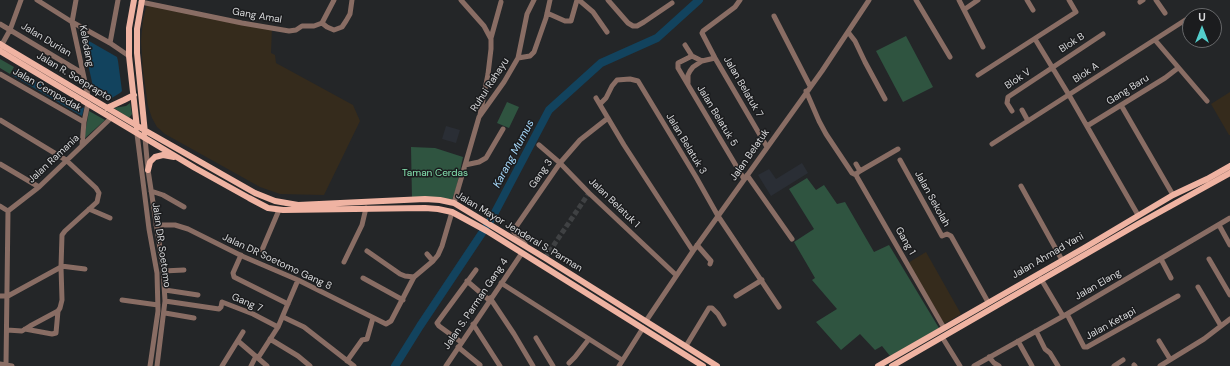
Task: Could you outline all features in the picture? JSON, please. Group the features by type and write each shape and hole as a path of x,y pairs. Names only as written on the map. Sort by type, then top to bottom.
{"main road":[{"path":"134,0 129,28 130,56 140,131"},
{"path":"140,131 137,28 141,1"},
{"name":"Jalan R. Soeprapto","path":"1,47 88,96 140,131"},
{"name":"Jalan R. Soeprapto","path":"1,47 111,118 140,131"},
{"path":"107,108 134,95"},
{"name":"Jalan Mayor Jenderal S. Parman","path":"140,131 145,138 268,208 279,210 425,208 452,212 494,235 703,366"},
{"name":"Jalan Mayor Jenderal S. Parman","path":"140,131 255,193 283,203 320,204 424,199 455,200 481,219 717,366"},
{"path":"148,170 150,162 155,157 163,155 177,157"},
{"name":"Jalan Ahmad Yani","path":"892,366 1138,224 1209,181 1230,166"},
{"name":"Jalan Ahmad Yani","path":"878,366 1174,194 1230,173"},
{"path":"424,199 425,208"},
{"path":"682,352 686,346"}],"street":[{"path":"1,47 10,30 22,0"},
{"path":"37,0 130,56"},
{"name":"Keledang","path":"76,0 72,22 88,96"},
{"path":"110,43 118,0"},
{"path":"334,0 322,22 331,29 338,30 342,27 350,14 352,0"},
{"path":"460,0 484,26 491,39 492,49 479,117"},
{"name":"Ruhui Rahayu","path":"455,200 479,117 504,82 518,58 527,14 534,0"},
{"path":"518,58 530,56 534,52 550,0"},
{"path":"547,13 565,21 571,21 578,0 593,12 607,32"},
{"path":"608,0 628,23 633,26 637,26 644,22 672,3"},
{"name":"Jalan Belatuk 7","path":"740,0 735,6 703,31 703,35 767,147"},
{"name":"Jalan Belatuk","path":"646,321 676,275 869,0"},
{"path":"916,0 950,57"},
{"path":"960,0 983,47"},
{"path":"965,9 978,0"},
{"path":"1027,0 1033,10"},
{"path":"978,75 1076,12 1069,0"},
{"path":"1156,0 1165,13"},
{"name":"Gang Amal","path":"141,1 242,23 290,31 296,30 302,26 314,26 322,22"},
{"path":"491,39 501,2"},
{"path":"774,16 808,89 819,121 852,173 858,173 898,149"},
{"name":"Blok A","path":"992,144 1182,23"},
{"name":"Jalan Durian","path":"0,24 82,73"},
{"path":"848,32 856,41 865,62 885,99"},
{"name":"Blok B","path":"1051,68 1103,34"},
{"path":"1035,39 1051,68 1088,126 1138,215"},
{"path":"1155,40 1207,101"},
{"path":"685,45 692,56 702,61"},
{"name":"Jalan Belatuk 5","path":"692,56 680,61 677,65 678,68 745,177 792,239"},
{"path":"688,84 688,75 693,67 702,61 715,58"},
{"name":"Blok V","path":"1012,111 1007,103 1008,97 1051,68"},
{"name":"Gang Baru","path":"1088,126 1165,78 1178,68"},
{"name":"Jalan Cempedak","path":"0,74 84,122"},
{"name":"Jalan Belatuk 3","path":"600,104 606,98 617,80 635,79 638,81 718,216 779,307"},
{"path":"596,98 693,251"},
{"path":"82,145 84,122 88,104"},
{"path":"1121,105 1174,194"},
{"path":"1022,110 1028,121"},
{"name":"Jalan Ramania","path":"8,211 39,187 111,118"},
{"name":"Gang 3","path":"528,248 513,231 560,163 584,136 608,118"},
{"path":"0,120 66,160 99,191 100,196 90,209 63,232 61,267 62,300 58,310 56,333 52,334 25,329"},
{"path":"465,165 484,159 502,129"},
{"name":"Jalan DR. Soetomo","path":"140,131 148,222 157,273 157,326 150,366"},
{"name":"Jalan DR. Soetomo","path":"145,138 148,170 165,290 165,313 157,366"},
{"name":"Jalan Belatuk 1","path":"539,145 560,163 589,193 676,275"},
{"name":"Jalan Sekolah","path":"900,160 942,236 947,234 950,236 988,302"},
{"path":"0,164 39,187"},
{"name":"Gang 1","path":"856,164 858,173 944,328"},
{"path":"1021,186 1062,260"},
{"path":"151,191 163,194 184,207"},
{"path":"0,206 8,211 7,330 9,366 0,364"},
{"path":"344,262 362,224 366,208"},
{"path":"90,209 110,218"},
{"path":"262,250 279,210"},
{"path":"363,278 404,300 414,277 438,255 452,212"},
{"name":"Jalan Elang","path":"977,365 1230,218"},
{"name":"Jalan DR Soetomo Gang 8","path":"156,225 184,227 241,256 298,280 384,324 388,324 391,321 404,300"},
{"path":"1219,225 1230,245"},
{"path":"697,245 711,261 710,264"},
{"path":"367,251 400,274 414,277"},
{"name":"Jalan S. Parman Gang 4","path":"446,366 489,299 522,253"},
{"path":"427,254 433,261"},
{"path":"241,256 233,273 234,278 288,304"},
{"path":"1161,259 1171,278"},
{"path":"1209,259 1230,295"},
{"path":"0,296 8,296 61,267 85,269"},
{"path":"163,271 184,270"},
{"path":"461,342 437,323 476,270"},
{"path":"1042,279 1065,315"},
{"path":"251,366 278,327 298,280"},
{"path":"736,296 762,280"},
{"path":"468,281 489,299 514,334 533,366"},
{"path":"501,283 622,360"},
{"path":"1198,287 1221,326"},
{"path":"165,290 198,295"},
{"name":"Jalan Ketapi","path":"1065,315 1086,348 1178,296"},
{"path":"122,300 158,305"},
{"name":"Gang 7","path":"165,301 219,308 221,307 222,302 253,314 278,327"},
{"path":"686,346 709,308 712,308 718,314 724,324"},
{"path":"7,330 22,332 58,310"},
{"path":"165,313 194,318"},
{"path":"283,317 304,327 354,366"},
{"path":"347,361 362,340 367,339 373,318"},
{"path":"1160,366 1204,339 1230,320"},
{"path":"473,324 500,366"},
{"path":"157,326 163,327"},
{"path":"619,366 643,328"},
{"path":"1036,331 1045,349 1050,353 1058,366"},
{"path":"222,366 244,332"},
{"path":"942,337 960,366"},
{"path":"536,338 553,366"},
{"path":"270,339 298,356 310,366"},
{"path":"569,363 589,339"},
{"path":"238,341 267,366"},
{"path":"1018,341 1032,366"},
{"path":"1159,341 1170,359"},
{"path":"458,347 480,365"},
{"path":"989,357 999,366"},
{"path":"1114,366 1123,360"}],"shaded area":[{"path":"147,4 272,27 271,53 275,55 276,63 353,105 360,121 324,195 280,194 260,187 165,134 157,127 148,106 143,71 141,41 143,20"},
{"path":"1230,92 1230,135 1229,135 1211,104"},
{"path":"446,126 460,130 456,143 442,139"},
{"path":"802,163 808,173 771,196 758,175 769,169 776,179"},
{"path":"926,252 961,314 944,324 908,263"}],"green space":[{"path":"906,36 933,87 903,102 876,51"},
{"path":"0,59 14,67 10,74 0,68"},
{"path":"507,102 519,107 509,128 497,123"},
{"path":"130,103 132,114 129,118 114,108 126,106"},
{"path":"89,111 105,120 84,139"},
{"name":"Taman Cerdas","path":"411,147 435,148 463,157 456,189 451,202 412,199"},
{"path":"807,178 816,190 824,185 837,204 845,202 874,252 889,245 939,328 890,356 882,346 875,350 860,334 841,350 816,322 837,309 812,280 815,278 794,242 814,229 789,189"}],"water":[{"path":"82,37 117,57 122,91 110,99 94,91"},
{"path":"15,70 84,108 82,116 12,75"}],"waterway":[{"name":"Karang Mumus","path":"395,366 492,218 549,110 601,63 657,38 699,0"}],"tunnel":[{"path":"545,258 589,193"}]}
